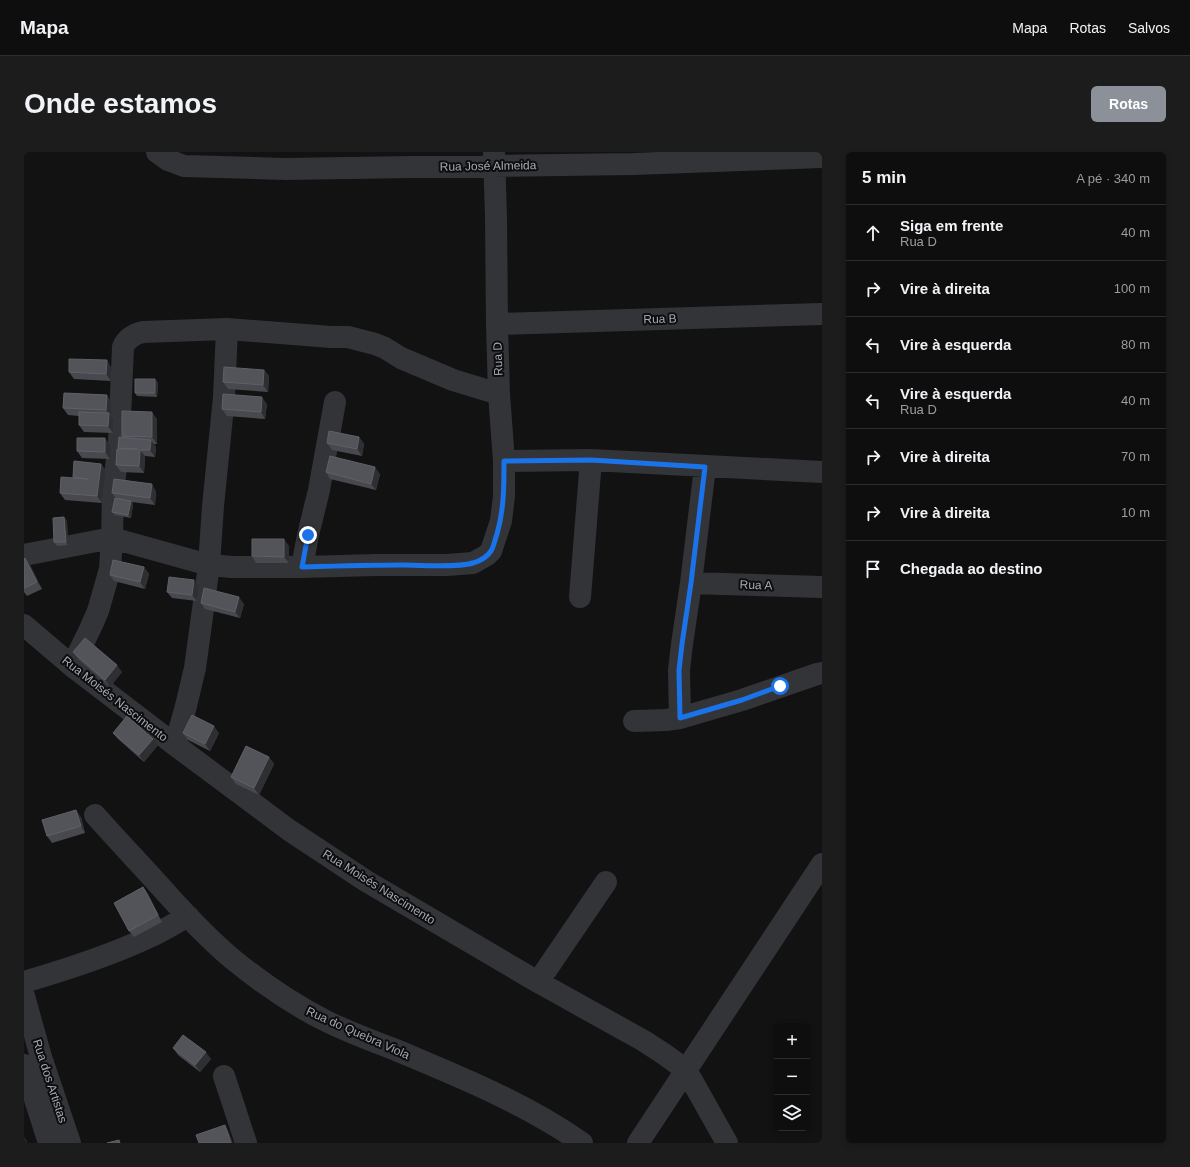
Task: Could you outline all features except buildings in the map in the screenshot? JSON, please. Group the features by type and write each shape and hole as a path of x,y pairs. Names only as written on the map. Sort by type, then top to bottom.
{"street":[{"name":"Rua José Almeida","path":"157,152 168,160 184,166 286,168 494,159 822,157"},
{"name":"Rua José Almeida","path":"198,152 203,154 224,155 317,155 461,152"},
{"name":"Rua D","path":"302,567 376,565 447,566 473,563 487,556 491,551 501,521 504,496 504,461 499,394 494,159"},
{"name":"Rua B","path":"497,324 822,314"},
{"path":"175,745 195,668 209,564 213,506 224,397 227,329"},
{"path":"72,666 91,627 104,593 110,569 113,493 119,441 123,347 125,341 136,334 143,332 227,329 348,337 386,348 401,358 453,380 499,394"},
{"path":"24,555 112,538 209,564 232,567 302,567 319,490 335,402"},
{"path":"504,461 591,460 822,472"},
{"path":"580,597 591,460"},
{"path":"680,718 679,670 705,467"},
{"name":"Rua A","path":"691,583 822,587"},
{"name":"Rua Moisés Nascimento","path":"24,625 72,666 289,830 366,881 538,982 644,1041 686,1070 727,1143"},
{"path":"634,720 666,720 680,718 742,700 822,673"},
{"name":"Rua do Quebra Viola","path":"94,815 188,916 230,957 262,982 301,1007 333,1024 463,1078 526,1108 569,1139"},
{"path":"638,1143 724,1015 822,864"},
{"path":"538,982 606,882"},
{"path":"24,982 70,969 110,954 146,939 188,916"},
{"name":"Rua dos Artistas","path":"24,996 41,1056 37,1094 70,1143"},
{"path":"24,1065 37,1094 49,1143"},
{"path":"224,1076 246,1143"}],"route":[{"path":"308,535 302,567 376,565 447,566 473,563 487,556 491,551 501,521 504,496 504,461 591,460 705,467 679,670 680,718 742,700 780,686"}]}
